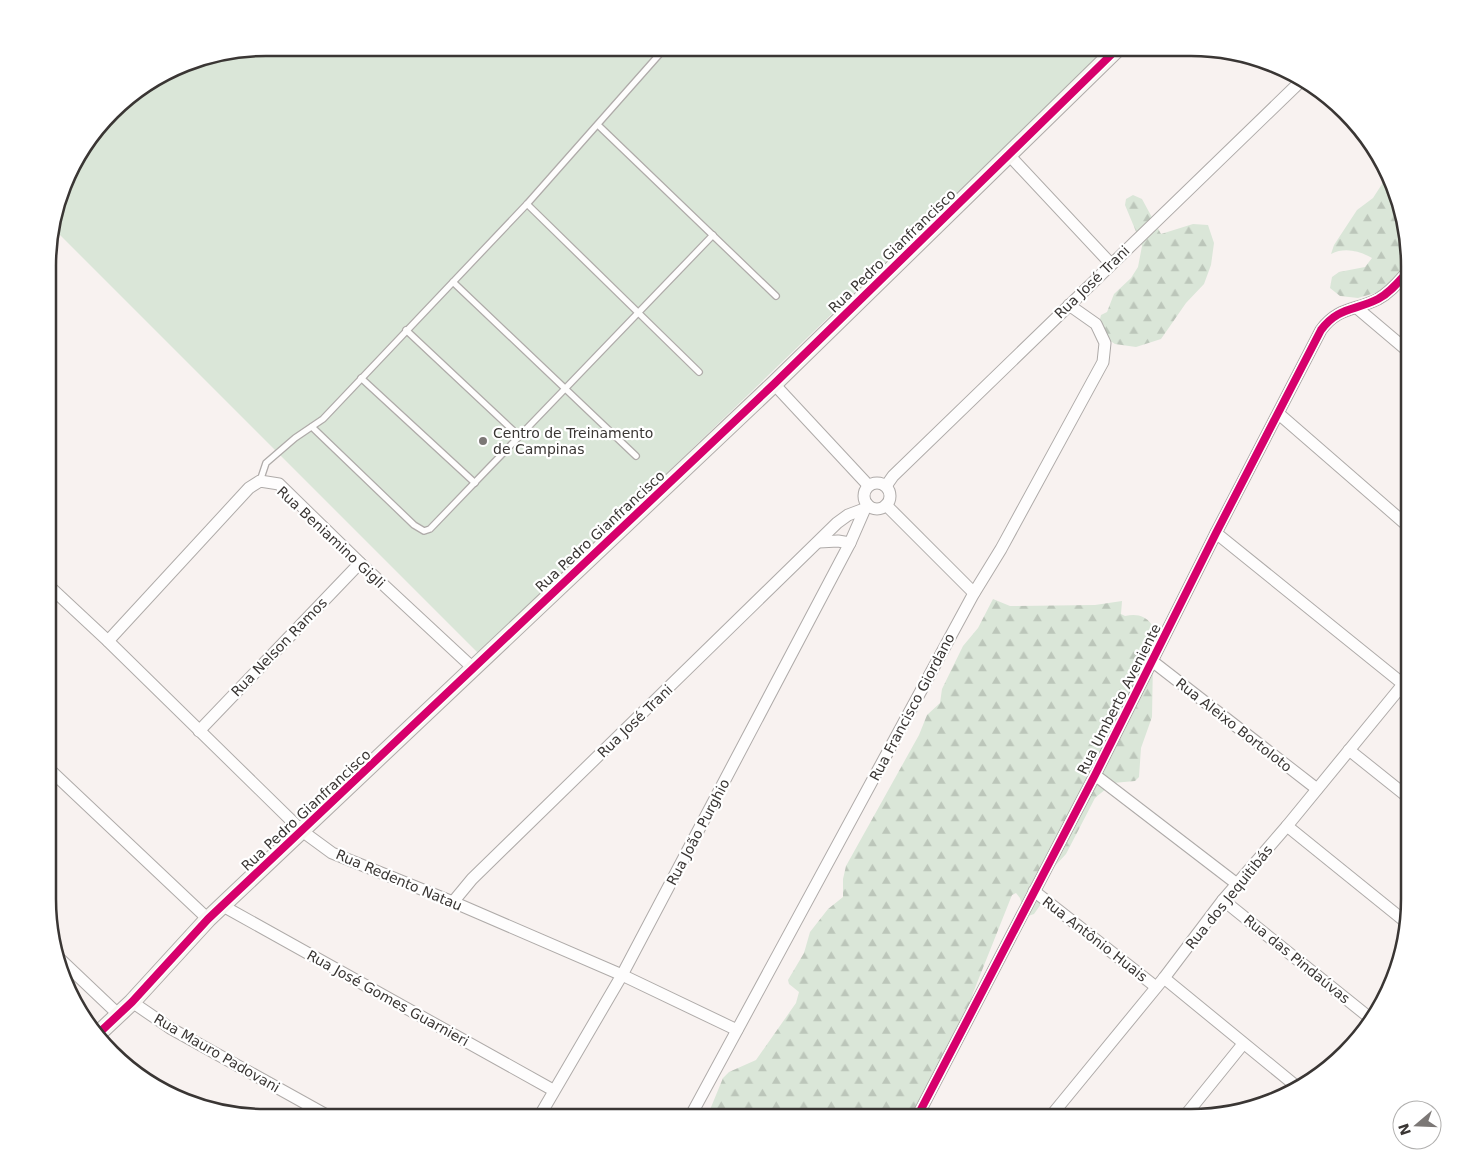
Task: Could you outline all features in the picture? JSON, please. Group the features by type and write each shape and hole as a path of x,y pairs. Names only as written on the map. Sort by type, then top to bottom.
{"street":[{"name":"Rua Pedro Gianfrancisco","path":"103,1030 132,1002 208,919 774,384 1110,56"},
{"name":"Rua José Trani","path":"886,486 893,476 1297,85"},
{"path":"1009,155 1111,264"},
{"name":"Rua Umberto Aveniente","path":"921,1109 1095,775 1216,533 1321,330 1329,319 1341,311 1357,308 1380,298 1401,280"},
{"name":"Rua Francisco Giordano","path":"694,1109 974,593 1001,549 1103,362 1105,343 1096,324 1069,305"},
{"path":"1357,308 1401,345"},
{"path":"774,384 868,485"},
{"path":"1279,414 1401,519"},
{"name":"Rua Beniamino Gigli","path":"108,641 249,488 260,481 279,484 360,563 473,668"},
{"path":"868,485 879,483 886,486 890,493 890,497 873,507"},
{"path":"868,485 864,493 873,507 974,593"},
{"name":"Rua José Trani","path":"453,902 472,879 837,523 848,516 873,507"},
{"name":"Rua João Purghio","path":"543,1109 622,975 850,543 873,507"},
{"path":"1216,533 1401,677"},
{"path":"819,542 838,541 850,543"},
{"name":"Rua Nelson Ramos","path":"199,731 360,563"},
{"name":"Rua Redento Natau","path":"56,593 302,830 332,853 453,902 622,975 738,1030"},
{"name":"Rua Aleixo Bortoloto","path":"1152,661 1317,789"},
{"name":"Rua dos Jequitibás","path":"1057,1109 1160,983 1223,900 1287,826 1401,687"},
{"path":"1349,750 1401,792"},
{"path":"1095,775 1237,884"},
{"path":"56,776 208,919"},
{"path":"1287,826 1400,917"},
{"name":"Rua Antônio Huais","path":"1034,891 1244,1044 1292,1083"},
{"name":"Rua das Pindaúvas","path":"1223,900 1365,1014"},
{"name":"Rua José Gomes Guarnieri","path":"223,906 553,1090"},
{"path":"67,965 119,1015"},
{"name":"Rua Mauro Padovani","path":"132,1002 170,1028 316,1109"},
{"path":"1191,1109 1244,1044"}],"lane":[{"path":"260,481 266,463 295,438 323,419 527,204 658,56"},
{"path":"598,124 776,296"},
{"path":"527,204 700,372"},
{"path":"312,428 414,525 424,531 430,529 714,235"},
{"path":"453,282 636,456"},
{"path":"406,330 518,436"},
{"path":"361,378 475,483"}],"green space":[{"name":"Centro de Treinamento de Campinas","path":"267,56 1100,56 479,654 59,234 67,199 84,162 108,128 128,108 161,84 199,67 226,60"},
{"path":"1383,182 1397,226 1401,285 1358,298 1340,296 1330,288 1332,277 1339,272 1365,267 1372,258 1362,253 1347,250 1331,254 1334,245 1357,210 1373,198"},
{"path":"1133,195 1142,199 1161,234 1193,224 1208,225 1214,243 1211,265 1204,284 1186,303 1161,339 1136,347 1115,344 1097,332 1101,315 1107,312 1114,294 1131,278 1138,267 1142,246 1125,205 1126,199"},
{"path":"993,599 1010,606 1095,605 1122,601 1121,614 1125,616 1139,616 1149,621 1156,630 1161,643 1153,660 1152,717 1141,748 1139,777 1135,781 1113,783 1095,798 1066,854 1041,881 1041,904 1034,914 1025,917 1020,898 1016,893 1012,895 973,993 958,1044 921,1109 710,1109 723,1078 729,1072 756,1060 796,1003 799,992 789,984 788,980 804,953 810,932 828,909 843,897 843,879 846,866 919,735 927,715 940,703 942,689 963,646 978,628"}],"cycle path":[{"path":"103,1030 132,1002 208,919 774,384 1110,56"},
{"path":"921,1109 1095,775 1216,533 1321,330 1340,313 1383,296 1401,279"}],"place":[{"name":"Centro de Treinamento de Campinas","path":"483,441"}]}
